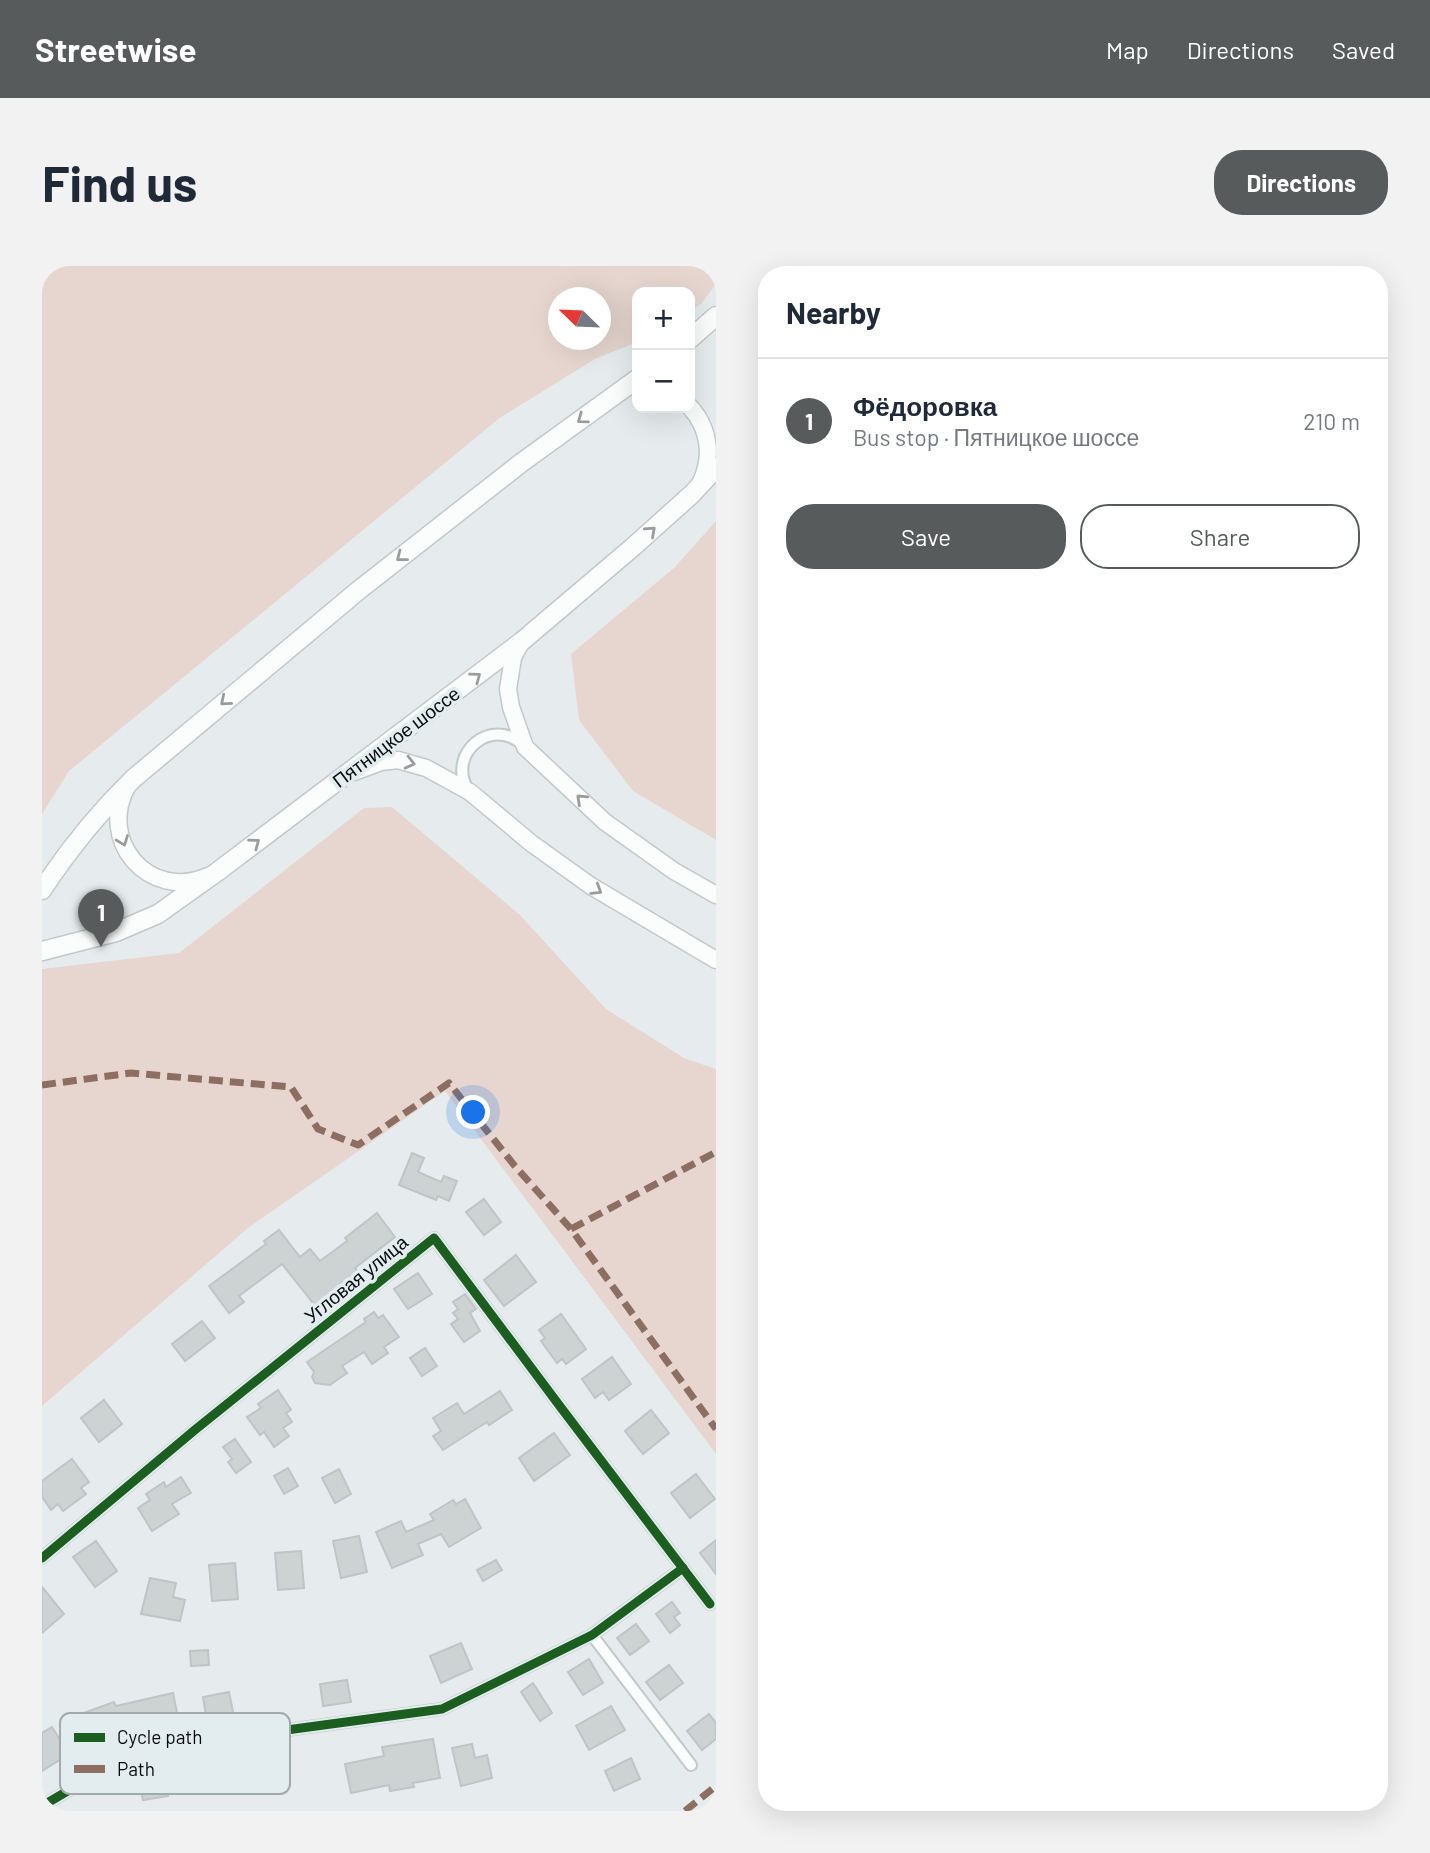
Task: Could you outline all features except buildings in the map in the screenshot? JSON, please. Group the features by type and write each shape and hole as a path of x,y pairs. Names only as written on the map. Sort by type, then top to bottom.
{"main road":[{"path":"695,335 716,316"},
{"path":"42,890 103,808 134,778 359,590 521,463 632,383"},
{"name":"Пятницкое шоссе","path":"42,951 116,932 158,914 217,872 521,642 691,494 716,468"}],"street":[{"path":"605,402 632,391"},
{"path":"691,494 704,475 708,454 705,432 694,413"},
{"path":"521,642 513,658 508,689 511,707 525,747"},
{"path":"470,792 463,779 462,764 468,750 478,740 500,734 514,738 605,822 674,871 716,895"},
{"path":"345,776 381,762 398,760 426,768 470,792 531,843 591,886 716,960"},
{"path":"134,778 122,796 118,818 121,839 132,859 148,873 168,881 190,882 217,872"},
{"name":"Угловая улица","path":"42,1558 207,1420 435,1238 710,1604"},
{"path":"290,1730 442,1709 592,1635 683,1568"},
{"path":"592,1635 691,1765"},
{"path":"42,1806 62,1794"}],"shaded area":[{"path":"42,266 716,266 716,284 695,308 695,287 632,287 632,344 595,359 501,417 69,771 42,814"},
{"path":"716,521 716,840 633,791 579,720 571,654 675,567"},
{"path":"392,807 520,915 606,1009 684,1058 716,1069 716,1454 445,1091 248,1228 42,1406 42,969 179,953 364,808"}],"marked path":[{"path":"42,1085 131,1073 291,1087 318,1129 358,1145 449,1083 514,1165 571,1229 716,1429"},
{"path":"571,1229 716,1152"},
{"path":"685,1811 716,1786"}],"cycle path":[{"path":"42,1558 196,1429 434,1238 710,1604"},
{"path":"290,1730 442,1709 592,1635 683,1568"},
{"path":"42,1806 62,1794"}],"place":[{"name":"Фёдоровка","path":"101,947"}]}
